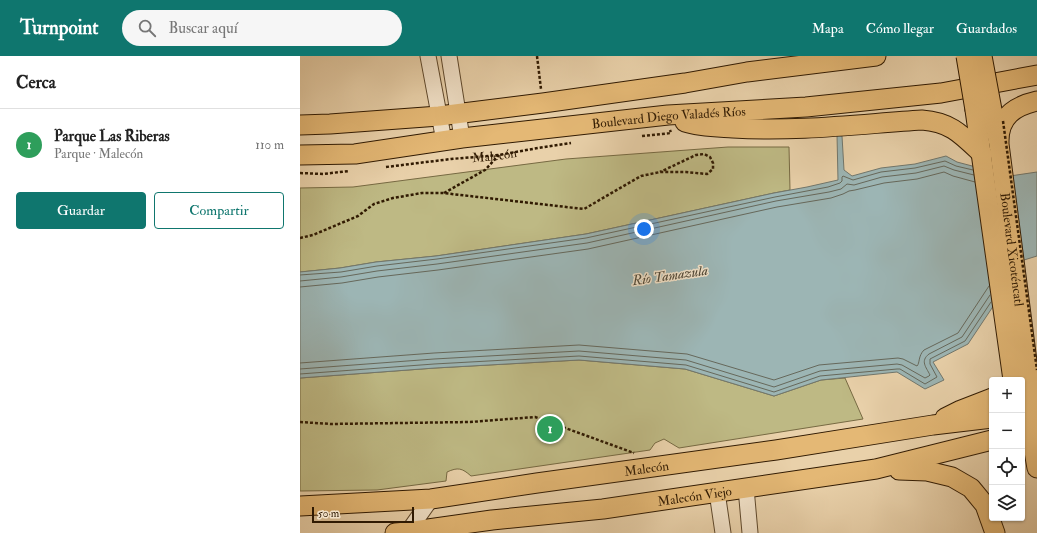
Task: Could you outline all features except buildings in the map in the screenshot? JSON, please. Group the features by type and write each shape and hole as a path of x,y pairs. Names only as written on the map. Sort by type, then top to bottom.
{"main road":[{"path":"747,72 788,56"},
{"path":"300,125 439,116 685,83 747,72 876,56"},
{"name":"Boulevard Xicoténcatl","path":"966,56 1019,374 1030,412 1030,434 1037,468"},
{"name":"Boulevard Xicoténcatl","path":"982,56 999,144 1019,374"},
{"name":"Boulevard Diego Valadés Ríos","path":"300,155 355,154 462,138 669,115 806,107 941,92 1037,75"},
{"path":"999,144 1000,130 1004,120 1016,108 1037,101"},
{"path":"669,115 698,125 748,129 780,129 922,120 944,124 960,133 982,154"},
{"path":"933,425 952,414 989,399"},
{"name":"Malecón","path":"300,506 431,499 776,450 933,425 989,418"},
{"name":"Malecón Viejo","path":"403,533 492,520 603,509 876,469 989,441"},
{"path":"876,469 927,471 952,477 971,488 985,506 995,533"},
{"path":"1002,533 1003,521"}],"street":[{"path":"428,56 444,141"},
{"path":"449,56 462,138"},
{"path":"746,488 750,533"},
{"path":"717,492 723,533"},
{"path":"403,533 431,499"}],"path":[{"path":"537,56 543,103"},
{"path":"637,136 671,133 669,115"},
{"path":"1002,116 1019,374"},
{"name":"Malecón","path":"384,167 499,155 576,143"},
{"path":"300,238 313,235 358,216 374,204 393,198 422,193 443,194 584,209 641,176 660,172 707,174 712,169 713,163 710,157 704,154 696,155 660,172"},
{"path":"443,194 485,170 499,155"},
{"path":"300,173 323,174 354,171"},
{"path":"300,422 331,424 470,422 535,417 638,454"}],"shaded area":[{"path":"728,147 789,147 790,190 586,234 436,256 300,272 300,188 353,187 566,159"},
{"path":"579,360 685,369 774,396 821,380 845,378 863,419 679,448 664,439 655,443 650,450 471,476 465,471 454,469 447,472 446,481 377,490 300,491 300,378 435,368"}],"water":[{"name":"Río Tamazula","path":"837,135 842,136 844,170 852,176 881,168 915,164 946,156 957,162 1010,176 1037,172 1037,256 1024,260 968,344 933,362 944,380 925,389 897,372 821,380 774,396 685,369 579,360 435,368 300,378 300,272 436,256 586,234 838,180"}],"place":[{"name":"Parque Las Riberas","path":"550,429"}]}
